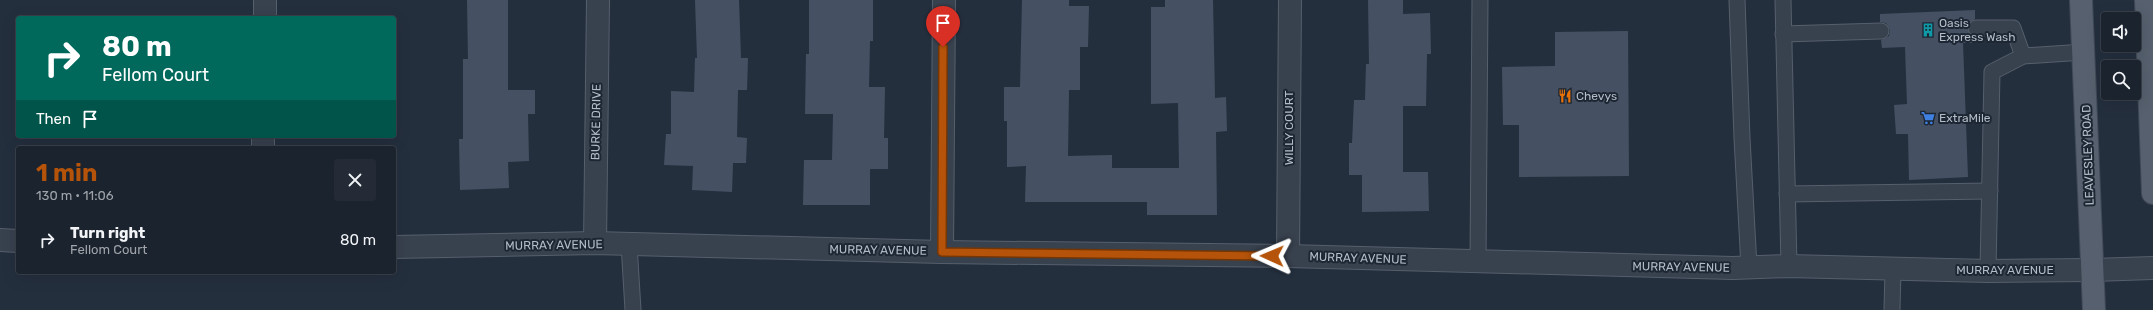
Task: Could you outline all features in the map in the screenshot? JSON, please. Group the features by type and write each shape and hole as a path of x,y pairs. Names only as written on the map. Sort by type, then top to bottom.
{"main road":[{"name":"LEAVESLEY ROAD","path":"2082,0 2094,310"},
{"path":"2146,0 2153,193"}],"street":[{"path":"265,0 265,16"},
{"name":"BURKE DRIVE","path":"595,243 598,0"},
{"path":"942,252 944,0"},
{"name":"WILLY COURT","path":"1288,256 1290,0"},
{"path":"0,240 16,241"},
{"name":"MURRAY AVENUE","path":"396,248 595,243 942,252 1288,256 1478,262 1749,267 1789,266 1988,271 2153,268"}],"lane":[{"path":"1478,262 1480,0"},
{"path":"1737,0 1742,138 1749,267"},
{"path":"1783,0 1789,266"},
{"path":"1976,28 2013,28 2023,56"},
{"path":"1783,34 1881,31"},
{"path":"1988,271 1992,72 2023,56 2084,52"},
{"path":"1787,194 1990,191"},
{"path":"629,244 633,310"},
{"path":"1892,310 1893,269"}],"building":[{"path":"467,0 508,0 508,90 535,90 535,114 528,114 529,161 508,162 509,188 460,190 459,139 463,139 463,59 468,59"},
{"path":"695,0 739,0 741,58 748,58 747,90 738,90 737,137 747,138 746,163 733,163 732,192 692,190 693,166 664,165 666,134 671,134 671,91 694,92 695,58 697,58"},
{"path":"809,0 873,0 873,41 870,41 869,87 885,87 884,138 888,138 888,169 870,169 870,205 803,205 804,160 832,160 833,114 805,114 806,54 809,54"},
{"path":"1022,0 1069,0 1069,6 1089,6 1088,47 1080,47 1080,90 1069,90 1068,156 1112,155 1112,168 1179,168 1178,103 1151,104 1151,7 1165,7 1165,0 1213,0 1215,98 1226,97 1227,131 1216,132 1217,215 1147,215 1147,202 1025,202 1026,166 1007,167 1007,121 1004,121 1004,87 1020,87"},
{"path":"1368,0 1403,0 1403,14 1430,13 1431,54 1427,54 1426,106 1403,106 1403,172 1428,172 1429,211 1362,212 1362,175 1349,175 1349,143 1352,143 1354,100 1365,100 1366,64 1369,64"},
{"path":"1975,10 1975,19 1968,23 1967,28 1971,36 1976,37 1976,43 1963,43 1968,177 1909,180 1908,134 1896,134 1894,105 1907,104 1905,47 1882,48 1881,40 1889,36 1890,30 1886,23 1880,22 1880,14"},
{"name":"Chevys","path":"1628,31 1629,176 1519,177 1519,125 1503,125 1502,67 1555,66 1555,32"}],"place":[{"name":"Oasis Express Wash","path":"1928,30"},
{"name":"Chevys","path":"1565,96"},
{"name":"ExtraMile","path":"1928,118"}],"route":[{"path":"943,47 942,252 1272,256"}]}
